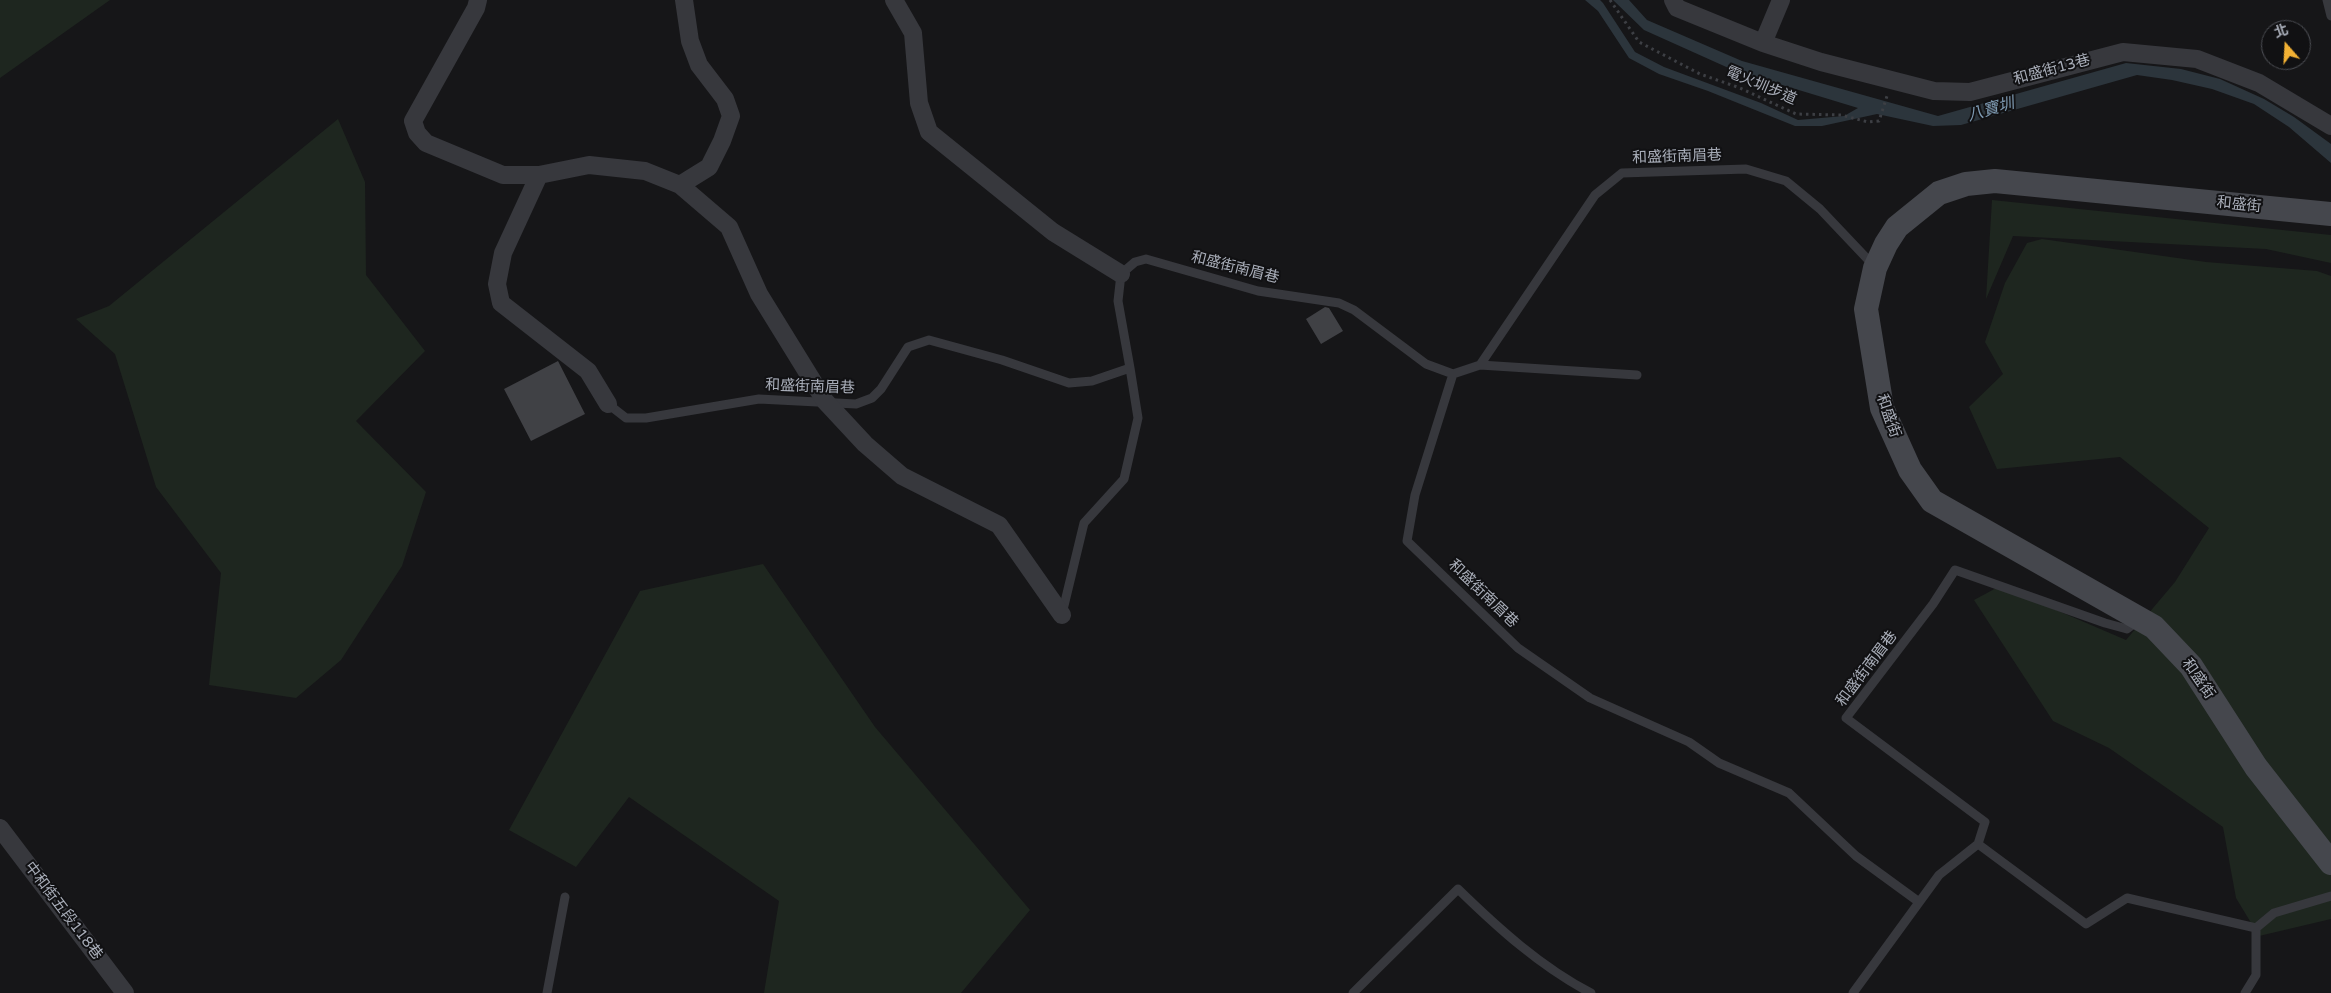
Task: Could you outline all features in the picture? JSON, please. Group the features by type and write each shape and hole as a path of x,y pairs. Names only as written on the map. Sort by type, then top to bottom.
{"main road":[{"name":"和盛街","path":"2331,214 1995,181 1966,184 1939,194 1898,227 1886,244 1876,268 1866,310 1882,408 1910,470 1932,501 2154,626 2191,666 2256,767 2331,863"}],"street":[{"path":"478,0 476,8 413,121 417,133 426,143 503,175 539,175 589,164 645,171 680,185 729,227 759,294 825,401 865,444 902,476 999,525 1062,615"},
{"path":"680,185 709,167 722,141 731,116 725,99 699,65 690,41 684,0"},
{"path":"894,0 913,33 919,103 929,132 1053,232 1121,274"},
{"name":"和盛街13巷","path":"1673,0 1677,8 1763,43 1821,62 1934,91 1970,92 2123,52 2197,59 2259,83 2331,126"},
{"path":"1763,43 1782,0"},
{"path":"539,175 503,253 497,284 501,303 588,371 608,404"},
{"name":"中和街五段118巷","path":"0,828 125,993"}],"lane":[{"path":"2328,0 2331,16"},
{"name":"和盛街南眉巷","path":"1480,365 1595,195 1622,173 1746,169 1786,181 1820,209 1876,268"},
{"name":"和盛街南眉巷","path":"1121,274 1135,262 1146,259 1258,292 1339,302 1354,310 1426,364 1453,374 1415,495 1407,541 1518,648 1590,698 1689,742 1719,763 1789,793 1856,856 1919,902"},
{"path":"1062,615 1084,523 1124,478 1138,418 1118,300 1121,274"},
{"name":"和盛街南眉巷","path":"608,404 626,418 646,418 759,398 856,404 872,398 881,389 908,347 929,340 1002,360 1069,383 1092,381 1130,368"},
{"path":"1453,374 1480,365 1637,375"},
{"name":"和盛街南眉巷","path":"1978,844 1985,822 1846,718 1933,604 1955,570 2112,626 2127,629 2141,619"},
{"path":"1853,993 1939,875 1978,844 2086,924 2126,898 2256,928"},
{"path":"1353,993 1458,889 1501,930 1570,982 1591,993"},
{"path":"2256,928 2274,914 2331,896"},
{"path":"548,993 565,897"},
{"path":"2246,993 2256,975 2256,928"}],"path":[{"name":"電火圳步道","path":"1610,0 1639,42 1700,74 1740,88 1796,114 1841,114 1868,122 1879,121 1887,95 1895,97"}],"shaded area":[{"path":"0,0 110,0 0,78"},
{"path":"338,119 365,182 366,275 425,351 356,421 426,492 402,566 341,660 296,698 209,685 221,573 156,487 115,354 76,319 109,306"},
{"path":"1992,200 2331,235 2331,263 2266,249 2013,236 1986,299"},
{"path":"2042,239 2206,262 2317,271 2331,276 2331,919 2259,936 2236,898 2223,827 2109,748 2053,721 1974,600 2000,586 2126,640 2175,582 2209,528 2120,457 1997,469 1969,407 2003,374 1985,342 2005,283 2027,243"},
{"path":"763,564 875,727 1030,910 961,993 764,993 779,901 629,797 576,867 509,830 640,591"}],"water":[{"name":"八寶圳","path":"1585,0 1600,0 1603,3 1635,52 1664,67 1761,103 1798,120 1844,116 1858,108 1733,70 1644,30 1613,0 1629,0 1647,20 1742,61 1938,116 2126,63 2181,69 2220,79 2264,99 2294,117 2331,144 2331,163 2289,127 2254,104 2212,89 2172,80 2137,75 1961,125 1933,126 1877,114 1822,126 1795,126 1708,91 1659,74 1629,58 1598,11"}],"building":[{"path":"1325,307 1329,308 1343,331 1321,344 1306,319"},
{"path":"558,361 585,414 531,441 504,389"}]}
